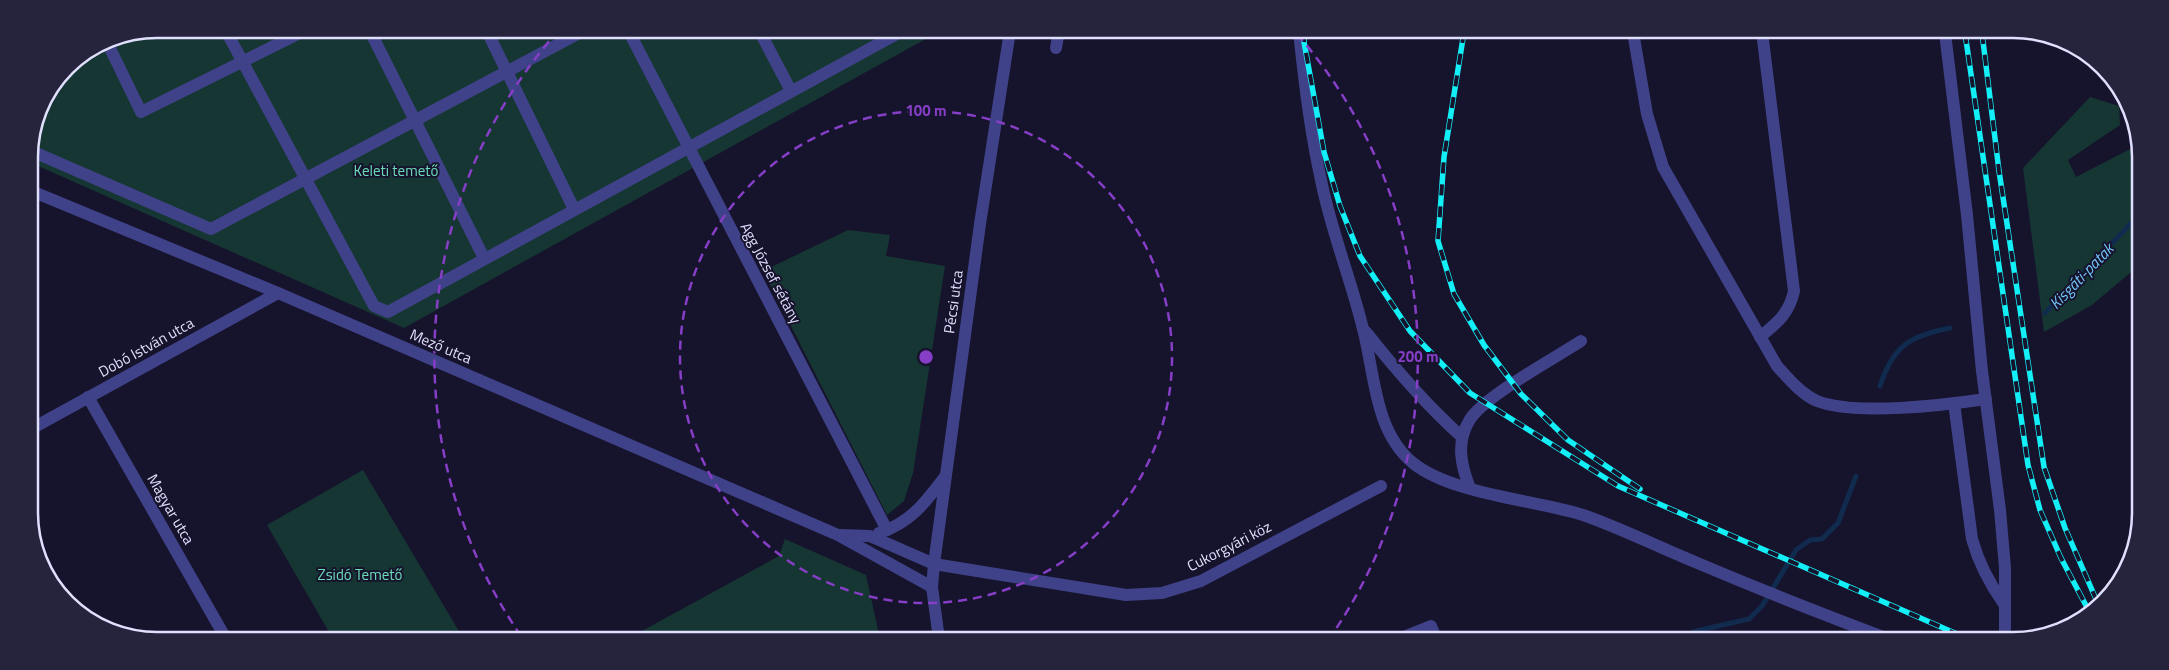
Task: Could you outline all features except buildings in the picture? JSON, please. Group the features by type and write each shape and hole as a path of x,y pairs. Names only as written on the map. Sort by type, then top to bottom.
{"street":[{"path":"230,38 374,306 388,312 791,91 882,38"},
{"path":"110,48 141,112 290,38"},
{"path":"373,38 484,258"},
{"path":"490,38 574,209"},
{"path":"38,154 211,229 570,38"},
{"name":"Agg József sétány","path":"632,38 887,530"},
{"path":"763,38 791,91"},
{"name":"Pécsi utca","path":"938,632 932,587 934,564 980,224 1009,38"},
{"path":"1056,48 1058,38"},
{"path":"1300,38 1306,100 1321,182 1342,263 1363,329 1378,403 1387,428 1398,447 1412,463 1429,474 1470,488 1584,515 1780,599 1870,632"},
{"path":"1634,38 1647,114 1663,167 1777,366 1797,388 1816,401 1857,408 1954,403 1986,399"},
{"path":"1760,337 1783,318 1791,305 1794,291 1763,38"},
{"path":"1946,38 2006,568 2005,632"},
{"name":"Mező utca","path":"38,194 278,293 838,535 932,587"},
{"name":"Dobó István utca","path":"38,425 278,293"},
{"path":"1363,329 1403,379 1432,410 1462,437"},
{"path":"1470,488 1462,469 1462,437 1469,420 1479,408 1500,393 1580,341"},
{"name":"Magyar utca","path":"88,397 223,632"},
{"path":"1954,403 1972,538 1978,560 1987,580 2004,604"},
{"path":"838,535 870,536 906,521 922,508 946,476"},
{"name":"Cukorgyári köz","path":"870,536 934,564 1126,595 1162,593 1200,581 1381,486"},
{"path":"1415,632 1430,626 1433,632"}],"green space":[{"name":"Keleti temető","path":"156,38 927,38 404,328 38,166 38,149 42,126 50,104 62,84 72,72 97,53 133,40"},
{"path":"2090,97 2119,106 2120,125 2068,160 2076,177 2131,149 2132,271 2092,305 2044,332 2023,168"},
{"path":"848,230 890,235 886,256 945,266 913,473 904,501 887,515 763,271"},
{"name":"Zsidó Temető","path":"363,470 459,632 329,632 267,525"},
{"path":"785,539 866,575 878,632 640,632 779,556"}],"waterway":[{"name":"Kisgáti-patak","path":"2045,313 2132,222"},
{"name":"Kisgáti-patak","path":"1880,386 1891,361 1905,345 1913,339 1950,328"},
{"name":"Kisgáti-patak","path":"1694,632 1749,619 1762,606 1796,550 1810,540 1822,539 1838,523 1856,476"}],"railway":[{"path":"1304,38 1324,152 1340,206 1360,256 1410,331 1470,393 1618,486 1952,632"},
{"path":"1463,38 1444,157 1438,241 1454,294 1484,345 1521,394 1568,440 1640,489"},
{"path":"1966,38 2028,465 2040,510 2061,558 2087,607"},
{"path":"1983,38 1999,171 2044,467 2065,528 2096,598"}]}
